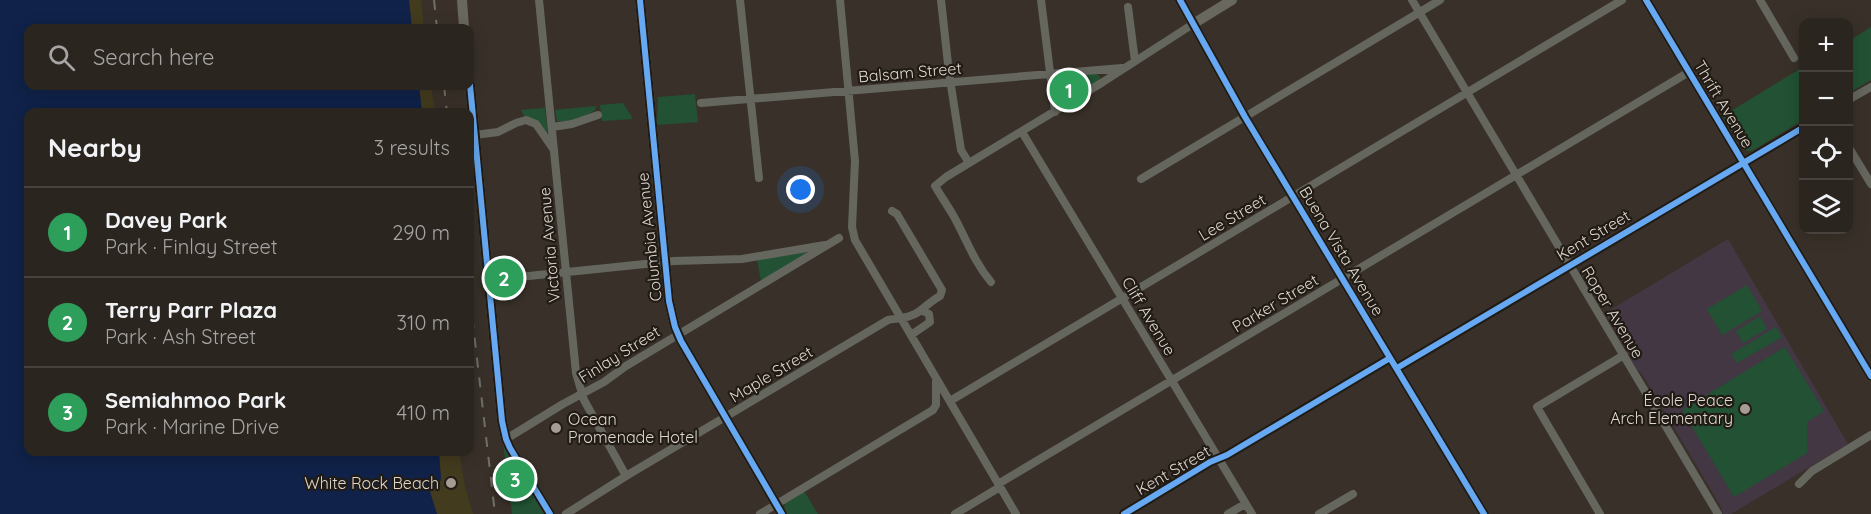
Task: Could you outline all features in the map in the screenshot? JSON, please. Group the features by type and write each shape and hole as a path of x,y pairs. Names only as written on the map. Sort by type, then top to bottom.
{"street":[{"path":"462,0 464,24"},
{"name":"Victoria Avenue","path":"539,0 573,354 582,395 600,432 626,476"},
{"name":"Columbia Avenue","path":"640,0 669,302 678,335 782,514"},
{"path":"740,0 759,178"},
{"path":"840,0 855,161 852,227 857,246 1016,514"},
{"path":"941,0 950,82 961,150 969,163"},
{"path":"1041,0 1055,112"},
{"name":"Buena Vista Avenue","path":"1179,0 1245,117 1484,514"},
{"path":"991,282 935,186 1232,0"},
{"name":"Roper Avenue","path":"1412,0 1718,514"},
{"path":"1142,179 1440,0"},
{"name":"Lee Street","path":"950,401 1622,0"},
{"name":"Thrift Avenue","path":"1646,0 1871,376"},
{"path":"1760,0 1794,58"},
{"path":"1128,7 1135,61"},
{"name":"Balsam Street","path":"700,103 1122,68"},
{"name":"Parker Street","path":"955,514 1172,380 1689,72"},
{"path":"1853,97 1871,87"},
{"path":"470,90 472,108"},
{"path":"552,127 572,124 598,115"},
{"path":"550,514 506,439 501,412 474,135 498,132 526,120 536,124 554,150"},
{"name":"Kent Street","path":"1397,368 1799,129"},
{"name":"Cliff Avenue","path":"1022,132 1252,514"},
{"path":"1853,154 1871,184"},
{"path":"892,211 897,214 942,290 940,296 926,304 921,310 929,314 930,322 911,335"},
{"name":"Finlay Street","path":"506,439 839,238"},
{"path":"519,277 665,262 742,259 830,244"},
{"name":"Maple Street","path":"566,514 888,320 910,316 921,310"},
{"path":"1600,514 1537,407 1624,355"},
{"name":"Kent Street","path":"1124,514 1390,358"},
{"path":"760,514 931,411 936,405 936,379"},
{"path":"1799,484 1812,471 1871,435"},
{"path":"1319,514 1353,494"},
{"path":"1228,514 1245,504"}],"shaded area":[{"name":"École Peace Arch Elementary","path":"1728,239 1848,444 1731,514 1723,514 1720,505 1642,374 1635,367 1628,350 1605,313"}],"green space":[{"path":"1871,27 1871,80 1853,91 1853,72 1853,38"},
{"path":"1799,69 1799,122 1752,151 1744,150 1723,116"},
{"path":"1096,73 1100,77 1099,80 1065,101 1057,100 1054,77"},
{"path":"695,94 698,122 657,125 658,97"},
{"path":"623,103 633,119 602,121 600,105"},
{"path":"596,106 595,110 572,121 557,121 555,110"},
{"path":"545,108 548,136 538,122 524,116 521,110"},
{"path":"807,251 804,256 761,282 757,259"},
{"path":"516,268 517,288 493,290 492,270"},
{"path":"1747,285 1762,311 1722,335 1707,309"},
{"path":"1760,316 1767,329 1743,343 1736,331"},
{"path":"1776,327 1782,337 1737,363 1731,354"},
{"path":"1785,347 1824,411 1807,422 1807,453 1734,497 1682,410"},
{"path":"503,443 544,514 512,514"},
{"path":"804,491 818,514 786,514 785,503"}],"sand":[{"path":"409,0 421,0 424,24 412,24"},
{"path":"419,90 432,90 434,108 422,108"},
{"name":"White Rock Beach","path":"439,456 460,456 473,514 437,514 430,492 441,480"}],"water":[{"path":"0,0 409,0 412,24 24,24 24,90 419,90 422,108 24,108 24,456 439,456 441,480 430,492 437,514 0,514"}],"railway":[{"path":"434,0 437,24"},
{"path":"444,90 447,108"},
{"path":"474,333 495,514"}],"cycle path":[{"path":"640,0 669,301 675,327 782,514"},
{"path":"1180,0 1245,117 1484,514"},
{"path":"1646,0 1871,376"},
{"path":"470,90 472,108"},
{"path":"474,127 502,421 510,448 550,514"},
{"path":"1397,368 1799,130"},
{"path":"1124,514 1390,358"}],"place":[{"name":"Davey Park","path":"1069,90"},
{"name":"Terry Parr Plaza","path":"504,278"},
{"name":"École Peace Arch Elementary","path":"1745,409"},
{"name":"Ocean Promenade Hotel","path":"556,428"},
{"name":"Semiahmoo Park","path":"515,479"},
{"name":"White Rock Beach","path":"451,483"}]}
